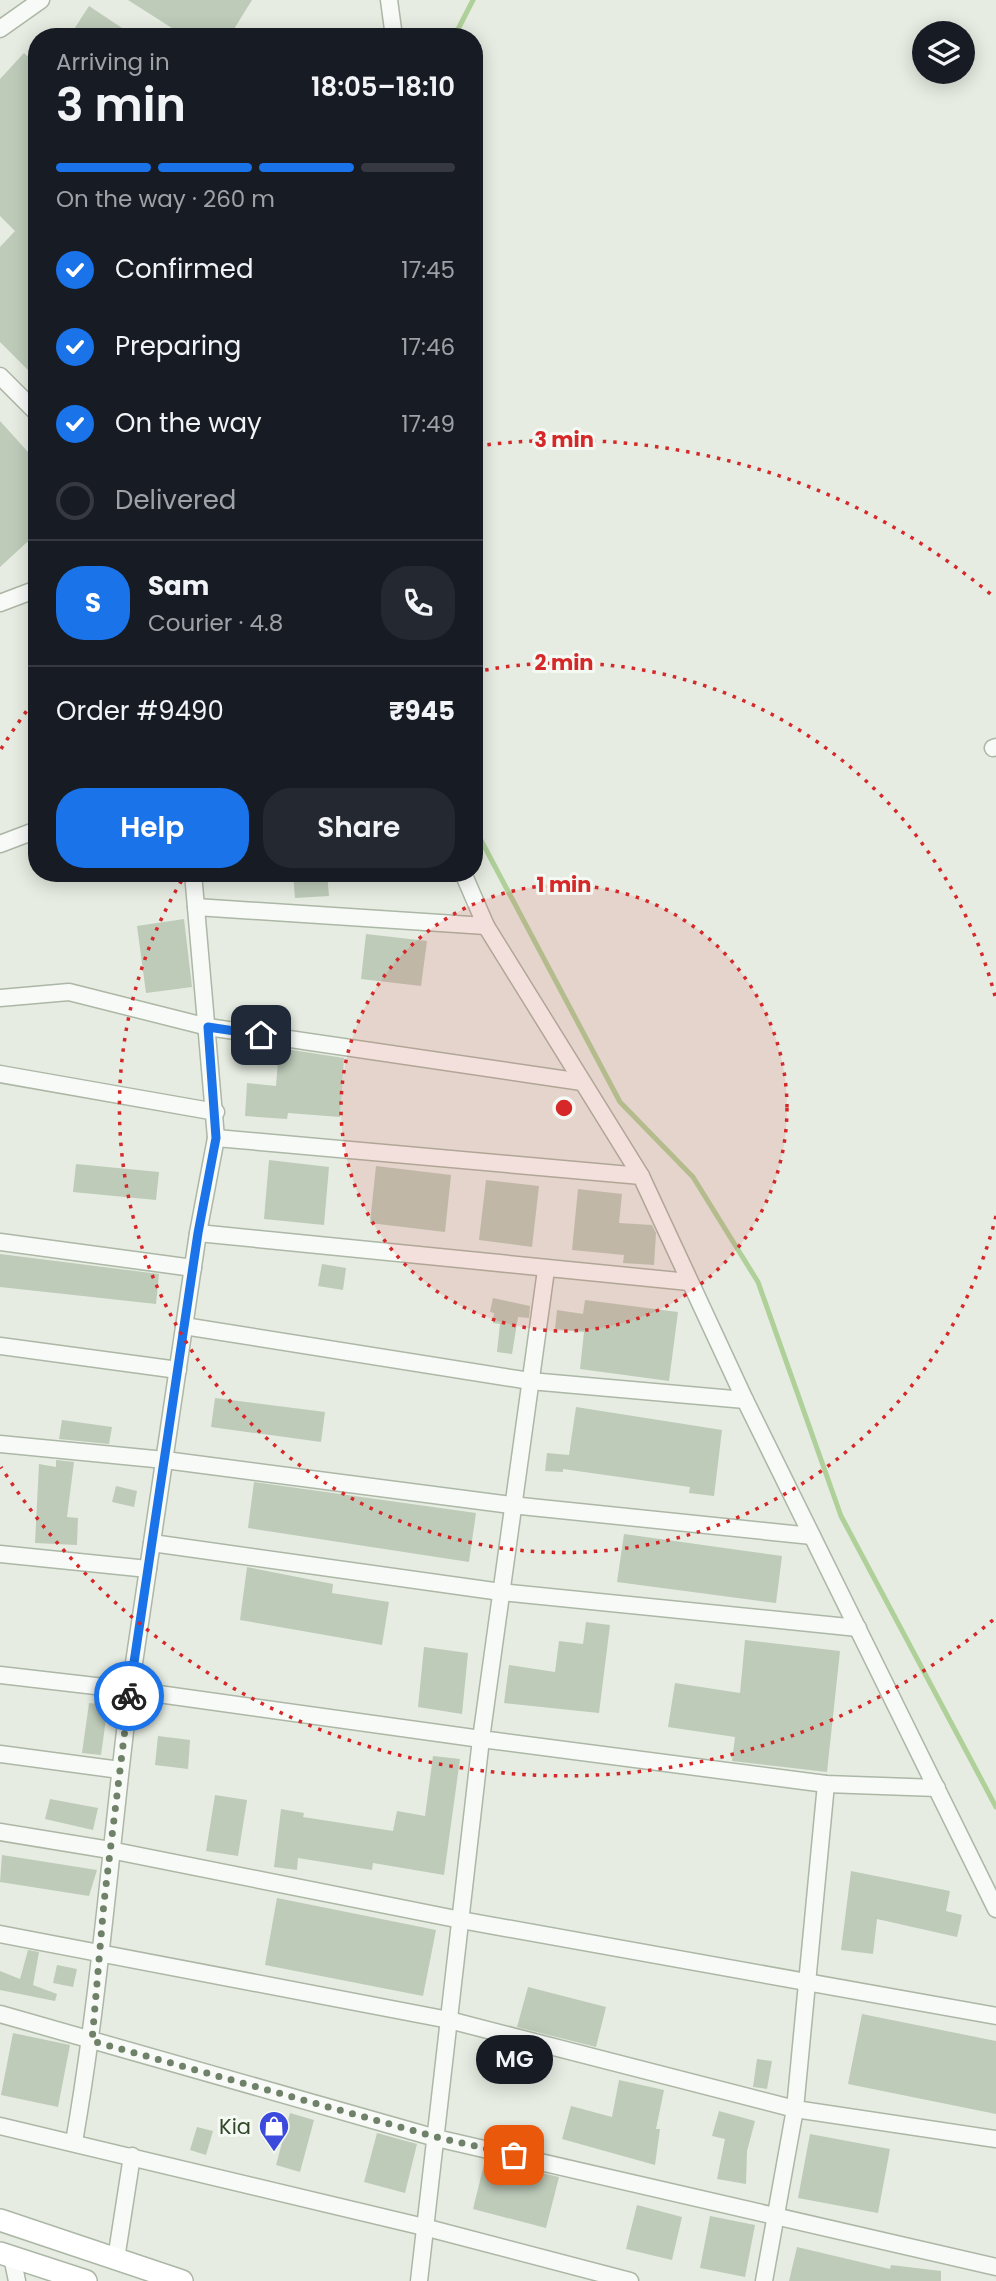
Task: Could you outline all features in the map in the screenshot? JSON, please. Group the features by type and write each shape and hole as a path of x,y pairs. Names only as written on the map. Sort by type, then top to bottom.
{"main road":[{"path":"0,2220 183,2281"},
{"path":"6,2255 84,2281"}],"street":[{"path":"0,29 41,0"},
{"path":"389,0 393,28"},
{"path":"0,376 28,404"},
{"path":"0,603 28,592"},
{"path":"0,844 28,833"},
{"path":"74,2142 92,2041 110,1850 130,1690 198,1233 216,1138 216,1112 194,882"},
{"path":"467,882 486,926 641,1176 745,1400 996,1909"},
{"path":"196,907 486,926"},
{"path":"0,998 69,992 208,1027 582,1082"},
{"path":"0,1074 216,1112"},
{"path":"216,1138 641,1176"},
{"path":"198,1233 546,1270 689,1282"},
{"path":"0,1242 193,1268"},
{"path":"419,2281 481,1739 546,1270"},
{"path":"184,1326 530,1381 745,1400"},
{"path":"0,1346 178,1370"},
{"path":"0,1444 165,1460 512,1505 812,1536"},
{"path":"152,1543 501,1592 858,1628"},
{"path":"0,1554 148,1569"},
{"path":"0,1675 130,1690 826,1784 937,1788"},
{"path":"0,1754 120,1770"},
{"path":"764,2281 795,2109 826,1784"},
{"path":"0,1832 110,1850 461,1920 806,1984 996,2016"},
{"path":"0,1934 449,2020 795,2109 996,2139"},
{"path":"0,2014 436,2137 996,2267"},
{"path":"0,2126 424,2227 629,2281"},
{"path":"116,2259 132,2156"},
{"path":"6,2255 17,2281"}],"building":[{"path":"128,0 252,0 235,28 172,28"},
{"path":"89,6 122,28 75,28"},
{"path":"24,53 28,57 28,370 0,342 0,247 15,231 0,216 0,79"},
{"path":"0,421 28,452 28,541 0,567"},
{"path":"294,882 328,882 329,896 295,898"},
{"path":"184,919 192,987 146,993 137,926"},
{"path":"366,934 427,941 421,986 361,979"},
{"path":"279,1048 344,1058 340,1117 288,1113 287,1119 245,1116 247,1083 276,1086"},
{"path":"269,1160 329,1167 324,1225 264,1219"},
{"path":"76,1164 159,1172 156,1200 73,1192"},
{"path":"376,1166 451,1175 445,1232 370,1223"},
{"path":"486,1180 539,1186 532,1247 479,1240"},
{"path":"578,1189 622,1194 619,1223 652,1225 656,1233 654,1265 623,1263 624,1255 572,1250"},
{"path":"0,1254 159,1274 156,1304 0,1287"},
{"path":"322,1264 346,1268 343,1290 318,1286"},
{"path":"493,1298 530,1306 529,1318 518,1317 512,1354 497,1352 500,1324 493,1323 494,1313 490,1312"},
{"path":"585,1300 678,1312 669,1381 580,1369 584,1332 555,1329 557,1310 583,1314"},
{"path":"215,1398 325,1412 321,1442 211,1427"},
{"path":"576,1407 722,1430 714,1496 689,1493 690,1487 563,1469 563,1472 545,1471 547,1453 569,1455"},
{"path":"62,1420 112,1427 109,1444 59,1439"},
{"path":"56,1460 74,1462 67,1517 78,1518 77,1545 35,1543 39,1464 56,1467"},
{"path":"254,1482 476,1513 469,1562 248,1528"},
{"path":"116,1486 137,1491 134,1507 112,1502"},
{"path":"624,1534 782,1556 776,1603 617,1582"},
{"path":"247,1567 333,1584 332,1593 389,1602 382,1645 240,1620"},
{"path":"586,1622 610,1625 599,1713 504,1703 509,1665 555,1672 559,1641 583,1644"},
{"path":"745,1640 840,1651 827,1772 732,1761 735,1737 668,1727 675,1683 740,1693"},
{"path":"424,1647 468,1653 462,1714 418,1707"},
{"path":"89,1703 108,1705 101,1755 82,1753"},
{"path":"158,1736 190,1740 188,1769 155,1765"},
{"path":"433,1756 460,1759 444,1875 373,1863 372,1870 298,1858 297,1870 274,1867 281,1809 304,1813 303,1817 393,1831 397,1811 425,1816"},
{"path":"215,1795 247,1800 238,1856 206,1851"},
{"path":"50,1799 98,1808 93,1830 45,1819"},
{"path":"2,1855 97,1870 89,1896 0,1882"},
{"path":"851,1871 950,1891 946,1911 962,1915 957,1937 877,1919 873,1954 841,1950"},
{"path":"277,1898 436,1930 423,1996 265,1965"},
{"path":"28,1950 39,1952 33,1985 57,1994 55,2001 0,1990 0,1971 20,1979"},
{"path":"57,1965 77,1969 73,1987 53,1983"},
{"path":"528,1987 606,2007 596,2047 517,2027"},
{"path":"862,2014 996,2041 996,2114 848,2084"},
{"path":"13,2033 70,2045 58,2107 1,2095"},
{"path":"757,2059 772,2061 767,2089 753,2087"},
{"path":"619,2080 664,2090 656,2129 660,2129 655,2165 562,2139 571,2106 612,2117"},
{"path":"719,2111 755,2121 747,2151 746,2184 717,2179 725,2139 712,2136"},
{"path":"290,2113 314,2120 300,2172 276,2165"},
{"path":"197,2127 213,2131 206,2155 190,2150"},
{"path":"377,2133 417,2144 405,2193 364,2182"},
{"path":"810,2134 890,2149 878,2213 798,2198"},
{"path":"485,2160 559,2177 546,2228 473,2209"},
{"path":"637,2205 682,2217 672,2260 626,2249"},
{"path":"710,2216 755,2225 745,2277 700,2268"},
{"path":"797,2247 890,2269 891,2265 941,2271 941,2281 789,2281"}],"waterway":[{"path":"459,28 473,0"},
{"path":"483,844 620,1102 693,1177 758,1282 841,1516 996,1807"}],"way so far":[{"path":"129,1696 104,1902 92,2041 436,2137 514,2155"}],"place":[{"name":"Kia","path":"274,2153"},
{"name":"MG","path":"514,2155"}],"route":[{"path":"129,1696 198,1233 216,1138 208,1027 261,1035"}]}
